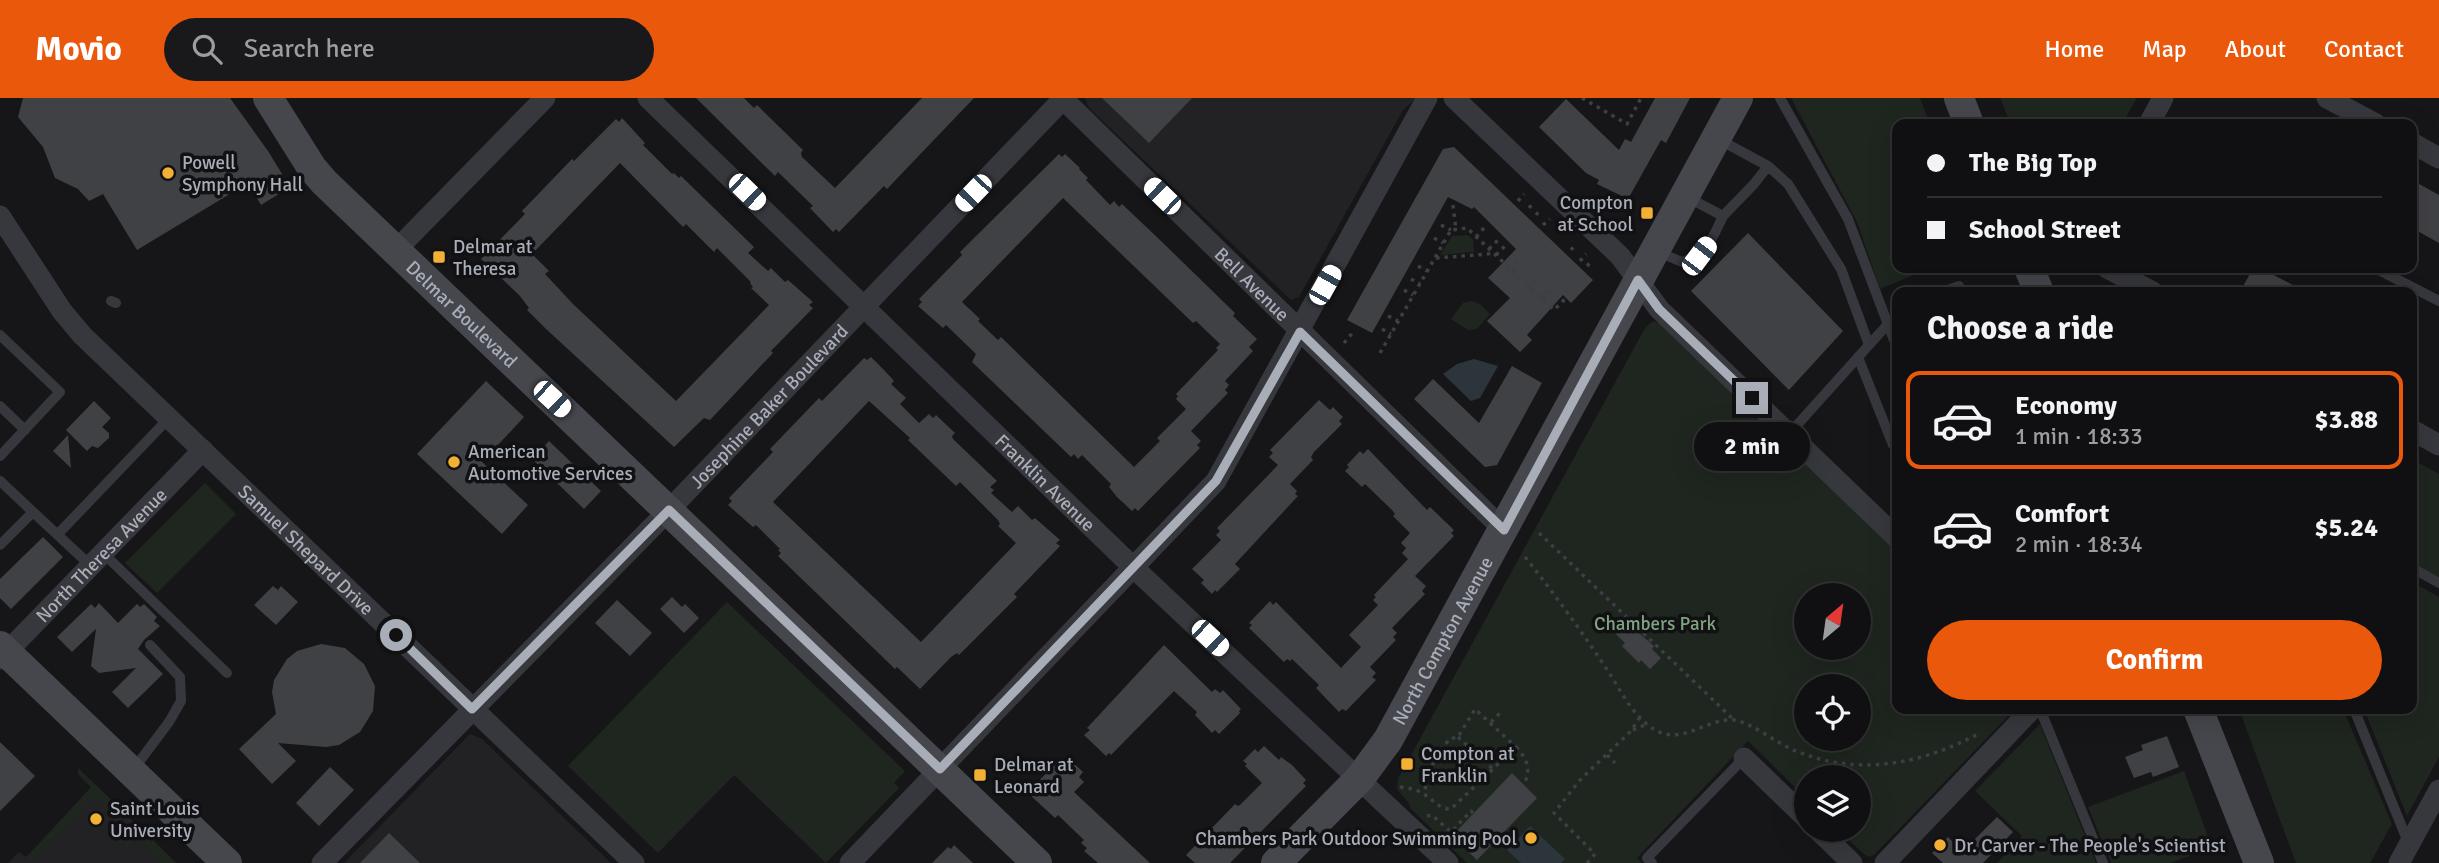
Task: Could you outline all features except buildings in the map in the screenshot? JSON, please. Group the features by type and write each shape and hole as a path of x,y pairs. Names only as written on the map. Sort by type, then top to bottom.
{"main road":[{"name":"Delmar Boulevard","path":"268,98 312,168 1037,863"},
{"name":"North Compton Avenue","path":"1276,863 1360,778 1388,740 1738,98"},
{"path":"1959,98 1967,119"},
{"path":"2,652 227,863"},
{"path":"2200,714 2259,863"}],"street":[{"path":"396,250 545,98"},
{"name":"Franklin Avenue","path":"648,98 1135,568 1448,863"},
{"name":"Josephine Baker Boulevard","path":"322,863 669,510 1063,98"},
{"name":"Bell Avenue","path":"1063,98 1504,530"},
{"path":"850,863 1216,481 1427,98"},
{"path":"1454,98 1615,250 1659,309 1892,533"},
{"path":"2152,119 2163,98"},
{"path":"2327,98 2367,119"},
{"path":"2417,146 2439,158"},
{"name":"Samuel Shepard Drive","path":"0,216 70,323 634,863"},
{"path":"2117,273 2144,287"},
{"path":"2417,433 2439,445"},
{"name":"North Theresa Avenue","path":"2,652 97,560 203,450"},
{"path":"1885,863 2027,714"},
{"path":"1744,758 1794,806"},
{"path":"2404,854 2439,790"},
{"path":"1830,842 1852,863"}],"lane":[{"path":"1780,98 1849,219 1892,321 1789,434"},
{"path":"1716,138 1768,166 1788,184 1841,270 1869,345"},
{"path":"1654,250 1682,262 1699,256 1712,239 1723,216 1768,166"},
{"path":"1684,196 1723,216"},
{"path":"2385,273 2412,287"},
{"path":"2417,290 2439,301"},
{"path":"0,335 60,392 0,456"},
{"path":"1858,357 1892,440"},
{"path":"0,406 25,430"},
{"path":"58,534 169,418"},
{"path":"0,481 58,534 97,560 226,673"},
{"path":"0,545 33,512"},
{"path":"2417,571 2439,583"},
{"path":"131,772 169,722 181,701 180,677 150,645"},
{"path":"2041,714 2103,863"},
{"path":"2356,714 2404,854"},
{"path":"1652,863 1647,858 1744,758"}],"path":[{"path":"1582,98 1626,124 1641,98"},
{"path":"1518,201 1524,194"},
{"path":"1529,208 1533,203"},
{"path":"1453,205 1457,230"},
{"path":"1536,215 1540,210"},
{"path":"1543,225 1550,219"},
{"path":"1441,225 1451,230 1467,228 1553,310 1565,299"},
{"path":"1476,237 1485,228"},
{"path":"1380,353 1451,230"},
{"path":"1434,238 1443,243"},
{"path":"1492,252 1499,239"},
{"path":"1571,250 1576,244"},
{"path":"1434,258 1488,254 1505,246"},
{"path":"1580,261 1586,254"},
{"path":"1513,272 1518,260"},
{"path":"1587,266 1592,261"},
{"path":"1418,265 1427,271"},
{"path":"1529,287 1539,277"},
{"path":"1411,279 1420,284"},
{"path":"1404,290 1413,295"},
{"path":"1542,299 1551,290"},
{"path":"1388,316 1398,321"},
{"path":"1382,329 1391,334"},
{"path":"1344,343 1354,331"},
{"path":"1539,533 1734,720"},
{"path":"1525,557 1570,615 1640,717 1659,731 1683,734 1718,722 1734,720 1798,752 1844,763 1872,765 1911,761 1934,755 1988,729"},
{"path":"1424,794 1429,770 1450,739 1458,737 1475,709 1491,722 1528,762 1529,771 1524,785"},
{"path":"1491,722 1501,712"},
{"path":"1587,863 1595,854 1554,813 1580,780 1631,731 1640,717"},
{"path":"1631,731 1647,724"},
{"path":"1458,737 1494,769"},
{"path":"1400,787 1414,789 1444,809 1451,809 1516,747"},
{"path":"1607,755 1615,763"},
{"path":"1426,817 1432,815 1451,832 1471,811 1474,813"}],"shaded area":[{"path":"1085,98 1416,98 1403,110 1299,297 1291,300 1089,108"},
{"path":"1474,359 1498,366 1480,398 1471,401 1443,374 1457,364"},
{"path":"470,734 482,739 611,863 344,863"},
{"name":"Saint Louis University","path":"95,784 176,863 8,863 19,852 26,857"},
{"name":"Chambers Park Outdoor Swimming Pool","path":"1530,826 1565,859 1561,863 1521,863 1507,850"}],"green space":[{"path":"1791,98 1920,98 1928,119 1892,119 1892,273 1918,273 1880,289 1857,222"},
{"path":"2000,98 2137,98 2125,119 2009,119"},
{"path":"1468,235 1473,240 1474,252 1440,255 1452,236"},
{"path":"1471,301 1480,304 1490,314 1477,329 1468,330 1451,319 1463,303"},
{"name":"Chambers Park","path":"1653,321 1665,326 1892,545 1892,714 2010,714 1874,855 1869,857 1851,842 1871,842 1871,765 1794,765 1794,786 1748,741 1637,858 1642,863 1467,863 1410,808 1397,789 1398,779 1645,328"},
{"path":"2417,462 2439,474 2439,579 2417,567"},
{"path":"205,483 236,514 157,593 125,563"},
{"path":"2417,585 2439,597 2439,757 2407,816 2366,714 2417,714"},
{"path":"727,602 905,771 894,783 899,788 826,863 734,775 658,853 568,766"},
{"path":"2241,714 2345,714 2392,824 2370,863 2296,863"},
{"path":"2040,724 2096,863 1997,863 2022,836 1975,791"},
{"path":"78,768 124,812 118,818 95,796 32,863 26,858 91,787 78,774"},
{"path":"2184,771 2212,848 2170,863 2111,863 2088,807"},
{"path":"140,827 176,863 163,863 137,838 125,847 124,844"}],"place":[{"name":"Powell Symphony Hall","path":"168,173"},
{"name":"Compton at School","path":"1647,213"},
{"name":"Delmar at Theresa","path":"439,257"},
{"name":"American Automotive Services","path":"454,462"},
{"name":"Compton at Franklin","path":"1407,764"},
{"name":"Delmar at Leonard","path":"980,775"},
{"name":"Saint Louis University","path":"96,819"},
{"name":"Chambers Park Outdoor Swimming Pool","path":"1531,838"},
{"name":"Dr. Carver - The People's Scientist","path":"1940,845"}],"route":[{"path":"396,635 472,709 669,510 940,769 1216,481 1300,332 1504,530 1638,280 1659,309 1752,398"}]}
